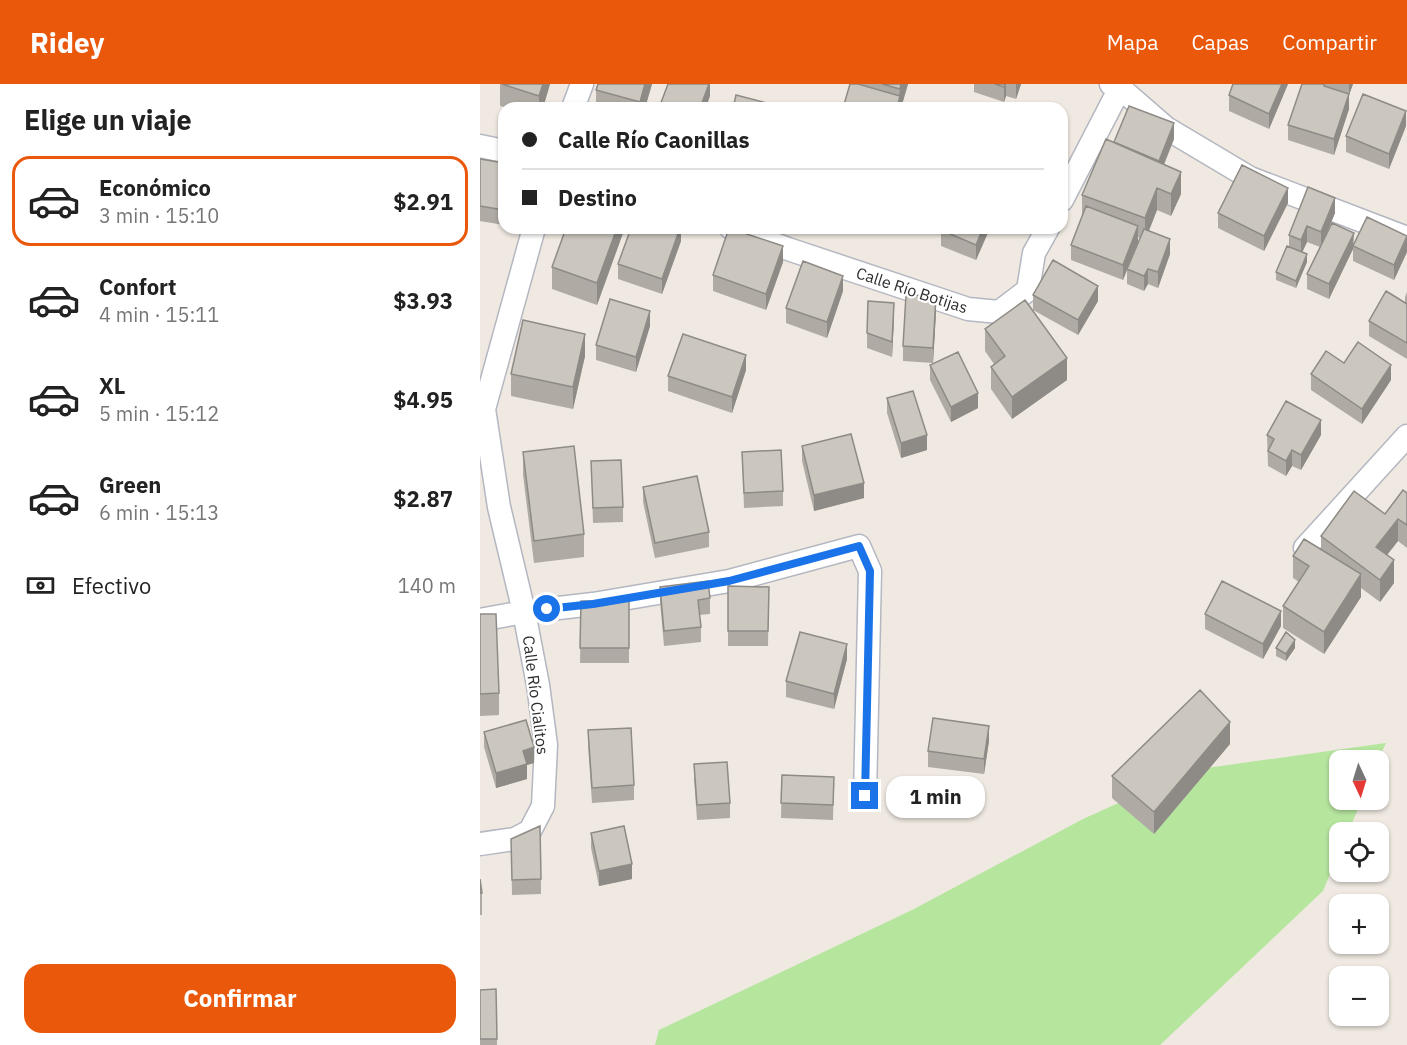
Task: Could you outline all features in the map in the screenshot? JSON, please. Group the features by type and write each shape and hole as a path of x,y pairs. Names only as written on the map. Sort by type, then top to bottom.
{"street":[{"path":"575,102 582,84"},
{"path":"1068,188 1118,85 1166,128 1250,178 1407,238"},
{"path":"480,146 498,150"},
{"path":"482,408 532,234"},
{"name":"Calle Río Botijas","path":"747,234 968,309 999,312 1028,290 1035,253 1045,234"},
{"name":"Calle Río Cialitos","path":"480,844 515,839 530,831 543,806 546,745 538,685 524,612 499,507 482,408"},
{"path":"1305,548 1407,436"},
{"path":"480,620 729,581 859,546 870,571 865,796"}],"green space":[{"path":"1386,743 1383,750 1336,750"},
{"path":"1329,751 1329,810 1358,810 1352,822 1329,822 1329,876 1323,891 1160,1045 655,1045 659,1030 912,910 1083,819 1192,770"}],"building":[{"path":"502,84 543,84 539,96"},
{"path":"598,84 645,84 640,102 596,90"},
{"path":"668,84 709,84 702,102 661,102"},
{"path":"850,84 858,84 900,96 898,102 845,102"},
{"path":"882,84 901,84 900,89"},
{"path":"1233,84 1282,84 1269,114 1229,95"},
{"path":"1302,84 1324,84 1324,86 1349,94 1334,139 1288,125"},
{"path":"1363,94 1406,111 1389,154 1346,136"},
{"path":"736,95 763,102 734,102"},
{"path":"1129,106 1174,123 1159,161 1114,142"},
{"path":"1106,139 1181,172 1171,194 1157,188 1145,218 1082,195"},
{"path":"480,159 498,162 498,209 480,206"},
{"path":"1242,165 1288,188 1264,236 1218,213"},
{"path":"1308,187 1335,198 1321,232 1307,226 1301,240 1289,235"},
{"path":"1086,206 1138,226 1123,265 1071,245"},
{"path":"1367,217 1407,236 1394,265 1353,246"},
{"path":"1332,223 1354,233 1329,284 1307,274"},
{"path":"1144,229 1170,239 1158,272 1148,269 1144,276 1127,269"},
{"path":"564,234 615,234 597,283 552,267"},
{"path":"629,234 678,234 662,279 618,264"},
{"path":"727,234 747,234 783,246 766,294 713,275"},
{"path":"950,234 981,234 976,245"},
{"path":"1287,246 1307,254 1296,281 1276,272"},
{"path":"1053,260 1098,286 1078,320 1033,295"},
{"path":"803,261 843,276 827,322 786,308"},
{"path":"1386,291 1407,304 1407,343 1369,321"},
{"path":"906,295 936,296 933,348 903,346"},
{"path":"610,299 650,311 636,357 596,345"},
{"path":"1025,300 1067,358 1012,397 991,367 1005,356 985,329"},
{"path":"868,301 894,303 892,342 867,333"},
{"path":"523,320 585,334 573,387 511,374"},
{"path":"683,334 746,355 732,397 668,376"},
{"path":"1358,342 1391,365 1362,409 1311,374 1326,351 1344,363"},
{"path":"958,352 978,393 951,407 930,365"},
{"path":"913,391 927,435 901,443 887,398"},
{"path":"1286,401 1321,420 1301,455 1292,450 1286,461 1268,451 1274,439 1267,435"},
{"path":"851,434 864,483 814,495 802,446"},
{"path":"574,446 584,534 534,541 523,452"},
{"path":"781,450 783,491 744,493 742,452"},
{"path":"621,460 623,507 593,508 591,461"},
{"path":"697,476 709,532 655,543 643,487"},
{"path":"1403,490 1407,493 1407,525 1398,519 1376,547 1394,560 1380,580 1321,536 1354,491 1385,514"},
{"path":"1304,539 1361,574 1324,632 1283,606 1309,566 1293,556"},
{"path":"708,581 710,598 698,600 701,627 664,631 660,587"},
{"path":"1222,581 1281,611 1263,644 1205,614"},
{"path":"728,586 769,587 768,631 728,631"},
{"path":"581,601 629,601 629,648 580,648"},
{"path":"480,614 496,614 499,693 480,694"},
{"path":"800,632 847,644 834,694 786,681"},
{"path":"1286,632 1295,640 1286,654 1276,648"},
{"path":"1200,690 1230,722 1154,812 1112,776"},
{"path":"933,718 989,726 984,759 928,751"},
{"path":"526,720 534,747 523,751 527,764 496,773 484,732"},
{"path":"631,728 634,785 592,788 588,730"},
{"path":"727,762 730,803 697,805 694,764"},
{"path":"782,775 834,777 833,805 781,803"},
{"path":"540,826 541,879 512,880 511,839"},
{"path":"624,826 632,864 599,871 591,833"},
{"path":"496,989 497,1039 480,1039 480,990"}],"route":[{"path":"547,609 593,604 729,581 859,546 870,571 865,796"}]}
